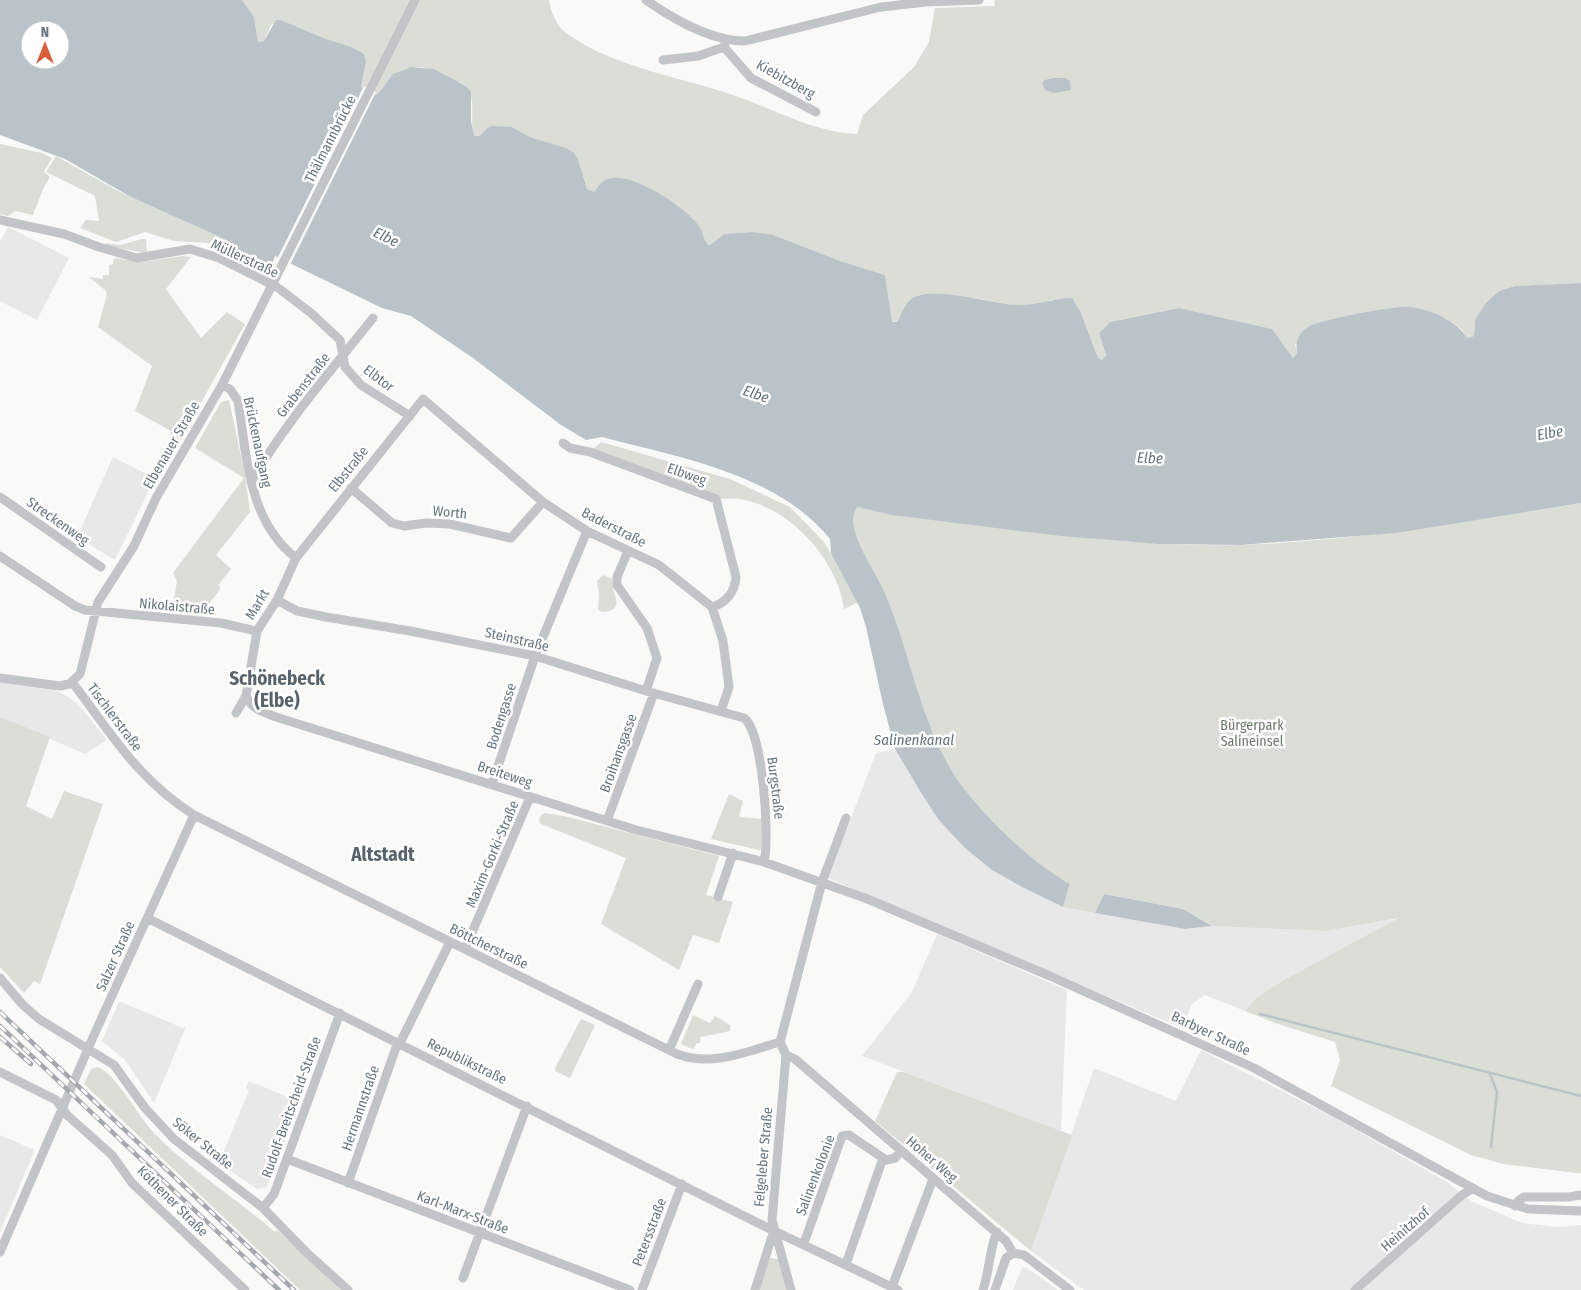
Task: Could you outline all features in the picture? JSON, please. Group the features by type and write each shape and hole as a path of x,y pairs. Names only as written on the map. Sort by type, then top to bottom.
{"street":[{"name":"Thälmannbrücke","path":"269,291 415,0"},
{"path":"646,0 725,43"},
{"path":"663,60 698,56 725,43 754,40 864,11 926,1 979,0"},
{"name":"Kiebitzberg","path":"725,43 751,78 816,112"},
{"name":"Müllerstraße","path":"0,220 64,234 137,258 190,249 220,258 277,287 310,313 340,340 343,355"},
{"name":"Elbenauer Straße","path":"72,682 80,674 94,612 104,592 130,553 160,491 222,385 269,291"},
{"path":"343,355 373,318"},
{"name":"Elbtor","path":"343,355 345,367 362,385 410,416"},
{"name":"Grabenstraße","path":"251,482 265,458 343,355"},
{"name":"Brückenaufgang","path":"222,385 230,389 238,401 251,482 263,518 282,544 296,558"},
{"name":"Elbstraße","path":"296,558 423,399"},
{"name":"Baderstraße","path":"423,399 543,502 587,531 659,565 712,608"},
{"name":"Elbweg","path":"563,443 570,448 590,452 716,499 736,577 736,585 725,601 712,608"},
{"name":"Worth","path":"350,488 392,523 404,526 426,523 450,524 511,538 543,502"},
{"name":"Streckenweg","path":"0,498 101,567"},
{"name":"Bodengasse","path":"492,784 535,656 587,531"},
{"name":"Broihansgasse","path":"608,821 650,692 657,658 647,628 617,586 617,577 628,551"},
{"name":"Nikolaistraße","path":"0,556 75,606 94,612 221,624 257,631"},
{"name":"Markt","path":"246,696 257,631 277,600 296,558"},
{"name":"Steinstraße","path":"277,600 297,611 535,656 747,720"},
{"path":"712,608 723,641 729,687 721,711"},
{"name":"Tischlerstraße","path":"0,678 56,686 72,682 99,721 145,778 194,815"},
{"path":"236,713 246,696"},
{"name":"Breiteweg","path":"246,696 250,704 257,710 608,821 764,862"},
{"name":"Burgstraße","path":"747,720 755,734 766,808 767,844 764,862"},
{"name":"Maxim-Gorki-Straße","path":"465,949 530,797"},
{"name":"Salzer Straße","path":"1,1249 88,1048 194,815"},
{"name":"Böttcherstraße","path":"194,815 686,1057 705,1061 780,1042"},
{"path":"786,1055 780,1042 822,882 846,818"},
{"path":"718,897 733,853"},
{"name":"Barbyer Straße","path":"764,862 822,882 1042,973 1215,1050 1312,1099 1472,1189 1515,1206 1541,1211 1581,1210"},
{"name":"Republikstraße","path":"147,918 774,1230"},
{"name":"Hermannstraße","path":"348,1182 399,1042 450,942"},
{"name":"Söker Straße","path":"0,978 31,1013 119,1069 145,1108 174,1140 263,1208 306,1252 348,1290"},
{"path":"669,1050 698,984"},
{"name":"Rudolf-Breitscheid-Straße","path":"263,1208 274,1194 340,1013"},
{"name":"Hoher Weg","path":"786,1055 794,1058 997,1232 1006,1241 1013,1253 1024,1255 1070,1290"},
{"name":"Felgeleber Straße","path":"786,1055 772,1212 774,1230 788,1272 790,1290"},
{"name":"Köthener Straße","path":"0,1072 50,1095 56,1100 62,1108 112,1154 132,1183 245,1290"},
{"path":"464,1278 527,1106"},
{"name":"Salinenkolonie","path":"804,1243 842,1136 849,1134 886,1160"},
{"path":"846,1264 882,1161 895,1158 901,1151"},
{"name":"Karl-Marx-Straße","path":"287,1159 630,1290"},
{"path":"754,1290 774,1230 895,1288 933,1179"},
{"name":"Petersstraße","path":"642,1290 682,1184"},
{"name":"Heinitzhof","path":"1355,1290 1472,1189"},
{"path":"1515,1206 1524,1197 1569,1197 1581,1195"},
{"path":"983,1290 991,1258 993,1237 997,1232"},
{"path":"995,1290 1006,1258 1013,1253"}],"shaded area":[{"path":"8,227 69,258 37,320 0,301 0,242"},
{"path":"113,457 155,478 115,560 77,537"},
{"path":"0,682 52,689 65,695 78,704 107,740 85,754 0,717"},
{"path":"895,749 938,819 1024,888 1063,907 1185,929 1212,926 1326,931 1401,918 1284,980 1257,997 1245,1011 1205,995 1192,1004 1182,1028 828,878 876,753"},
{"path":"937,934 1067,990 1061,1131 862,1056 912,992"},
{"path":"119,1001 183,1028 186,1027 154,1103 125,1060 102,1041"},
{"path":"1201,1050 1335,1118 1447,1182 1471,1201 1522,1223 1557,1227 1581,1225 1581,1290 1084,1290 1031,1251 1094,1068 1176,1101"},
{"path":"249,1081 299,1102 267,1187 257,1189 219,1163 249,1090 246,1088"},
{"path":"0,1135 35,1150 0,1232"},
{"path":"1022,1267 1027,1268 1058,1290 1013,1290"}],"green space":[{"path":"242,0 549,0 554,18 566,33 584,45 604,54 645,70 730,94 792,119 824,129 857,134 863,115 914,67 929,42 935,8 994,6 995,0 1581,0 1581,283 1515,286 1499,291 1475,320 1474,336 1467,338 1462,330 1448,319 1411,307 1295,344 1297,353 1293,358 1271,329 1179,308 1110,322 1099,333 1106,355 1102,360 1098,358 1081,313 1053,299 1038,305 1024,306 954,295 923,295 911,299 897,322 892,321 885,275 840,261 771,234 751,232 724,234 710,245 706,244 699,226 689,215 598,186 594,192 587,189 578,159 566,148 530,137 512,127 487,128 480,136 474,136 472,103 469,91 466,86 437,72 426,68 408,68 392,77 377,95 361,87 366,61 364,54 352,47 326,39 281,20 271,25 264,41 258,42 254,17"},
{"path":"0,144 42,153 52,158 44,172 50,177 33,215 16,211 8,216 0,214"},
{"path":"56,156 120,192 230,239 223,252 208,243 174,241 145,232 116,242 80,228 86,220 99,221 95,196 46,172"},
{"path":"146,239 147,253 105,246 106,243 120,245"},
{"path":"183,256 191,257 166,289 201,338 227,312 245,324 166,465 171,431 135,411 152,366 98,327 107,294 105,290 89,277 103,279 103,275 109,275 109,265 113,264 114,258 141,262"},
{"path":"229,400 245,475 250,512 216,555 231,569 218,585 221,588 209,604 207,614 172,611 177,581 173,573 244,478 195,448 221,402"},
{"path":"601,442 730,479 790,507 824,542 861,601 844,609 840,590 832,572 821,555 808,538 776,512 758,504 739,499 716,499 590,452"},
{"name":"Bürgerpark Salineinsel","path":"1581,503 1581,1173 1503,1164 1471,1155 1331,1086 1340,1060 1335,1042 1275,1023 1245,1011 1257,997 1284,980 1399,918 1326,931 1212,926 1183,909 1104,894 1095,913 1063,907 1070,884 1039,864 991,821 955,776 932,731 892,612 883,589 861,547 854,524 854,515 858,507 863,506 912,517 1088,538 1180,545 1241,545 1369,535"},
{"path":"603,575 612,579 616,605 614,609 601,612 598,609 599,593 597,581"},
{"path":"0,717 50,737 26,806 52,819 64,791 103,804 40,984 34,981 24,993 0,967"},
{"path":"729,794 743,801 739,817 762,819 761,849 711,839"},
{"path":"545,813 564,816 719,856 706,895 733,902 719,943 693,935 679,970 601,924 626,858 541,824 539,821 541,815"},
{"path":"693,1015 710,1023 715,1016 730,1025 730,1031 701,1037 700,1043 697,1043 693,1049 681,1044"},
{"path":"581,1019 595,1025 570,1078 555,1071"},
{"path":"98,1067 113,1078 148,1126 168,1146 275,1232 277,1230 341,1290 300,1290 84,1084 91,1069"},
{"path":"897,1072 904,1072 1072,1135 1031,1251 875,1121"},
{"path":"771,1258 778,1259 782,1265 787,1290 759,1290 767,1260"}],"water":[{"path":"0,0 242,0 254,17 258,42 264,41 276,20 281,20 326,39 352,47 364,54 366,61 361,87 377,95 393,74 411,67 434,69 466,86 471,92 471,121 474,136 480,136 487,128 493,126 512,127 530,137 566,148 573,152 578,159 587,189 594,192 604,181 618,178 643,185 671,201 692,218 700,228 707,244 710,245 724,234 751,232 771,234 840,261 885,275 892,321 894,322 897,322 911,299 921,295 948,294 1018,305 1072,298 1081,313 1098,358 1102,360 1106,355 1099,333 1110,322 1179,308 1272,329 1293,358 1297,353 1296,345 1300,335 1308,327 1315,324 1375,311 1411,307 1443,317 1457,326 1467,338 1474,336 1475,320 1486,303 1499,291 1515,286 1581,283 1581,503 1396,533 1240,545 1158,544 1061,536 892,515 858,507 854,515 856,535 883,589 901,636 932,731 943,754 965,790 992,821 1039,864 1070,884 1063,907 992,870 965,848 938,819 895,749 866,627 860,608 831,553 830,539 808,517 783,498 755,483 694,461 602,437 586,440 561,425 473,358 411,316 382,308 275,256 271,267 224,246 227,240 129,196 65,159 0,135"},
{"path":"1053,78 1066,78 1070,81 1071,90 1054,93 1045,90 1042,83"},
{"path":"1104,894 1183,909 1212,926 1185,929 1095,913"}],"pier":[{"path":"364,86 376,92 377,90 290,265 277,259"}],"waterway":[{"path":"1260,1014 1581,1096"},
{"path":"1490,1074 1497,1092 1491,1147"}],"railway":[{"path":"0,1012 294,1290"},
{"path":"0,1026 279,1290"},
{"path":"0,1037 31,1064"}],"district":[{"name":"Schönebeck (Elbe)","path":"277,689"},
{"name":"Altstadt","path":"383,854"}],"water label":[{"name":"Elbe","path":"386,237"},
{"name":"Elbe","path":"756,394"},
{"name":"Elbe","path":"1550,433"},
{"name":"Elbe","path":"1150,458"},
{"name":"Salinenkanal","path":"914,740"}]}
